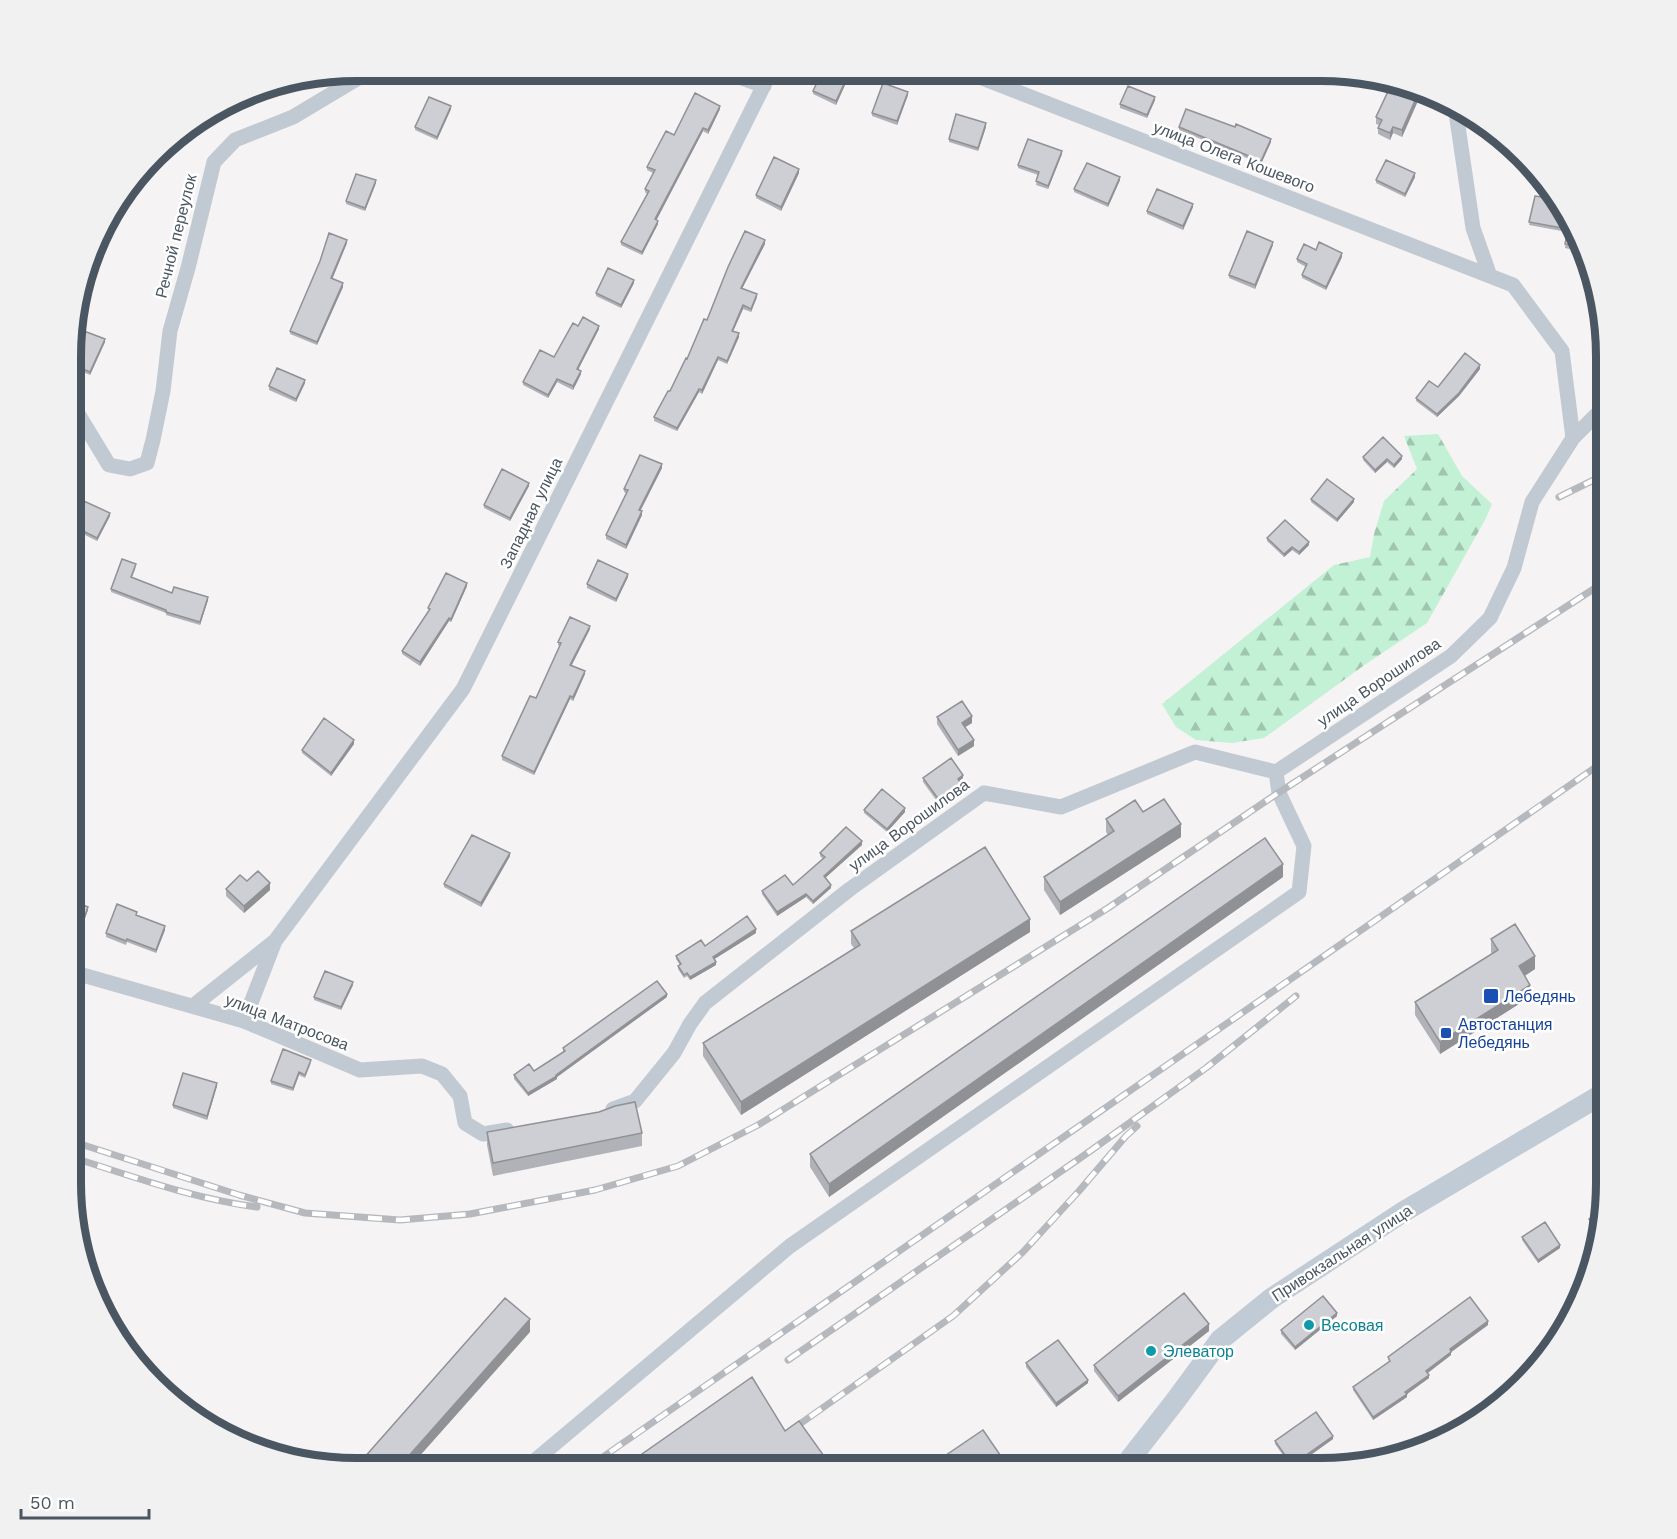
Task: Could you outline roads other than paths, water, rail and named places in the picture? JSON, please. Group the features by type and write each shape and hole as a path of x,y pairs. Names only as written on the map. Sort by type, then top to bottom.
{"main road":[{"name":"Привокзальная улица","path":"1131,1458 1220,1340 1272,1298 1403,1212 1596,1098"}],"street":[{"name":"Речной переулок","path":"81,419 109,465 130,469 147,463 163,392 170,331 214,162 235,140 293,117 352,81"},
{"path":"750,81 764,86"},
{"name":"Западная улица","path":"275,941 463,689 766,81"},
{"name":"улица Олега Кошевого","path":"990,81 1513,285 1562,351 1573,438"},
{"path":"1457,117 1473,228 1490,276"},
{"name":"улица Ворошилова","path":"597,1115 635,1101 674,1053 705,1003 850,889 984,793 1061,807 1195,753 1276,772 1451,656 1490,618 1514,568 1532,502 1573,438 1596,415"},
{"path":"538,1458 790,1246 1299,892 1304,846 1279,793 1276,772"},
{"path":"193,1006 275,941"},
{"path":"244,1021 275,941"},
{"name":"улица Матросова","path":"81,975 244,1021 360,1070 422,1066 442,1074 460,1096 465,1122 483,1134 517,1128"}],"railway":[{"path":"1559,497 1596,479"},
{"path":"81,1144 239,1195 305,1213 400,1220 470,1214 595,1190 678,1166 758,1125 1108,908 1272,797 1596,587"},
{"path":"601,1458 1596,767"},
{"path":"788,1360 1086,1154 1206,1068 1296,996"},
{"path":"787,1433 953,1316 1023,1252 1137,1126"},
{"path":"81,1160 186,1193 257,1207"}],"place":[{"name":"Лебедянь","path":"1491,996"},
{"name":"Автостанция Лебедянь","path":"1446,1033"},
{"name":"Весовая","path":"1309,1325"},
{"name":"Элеватор","path":"1151,1351"}]}
